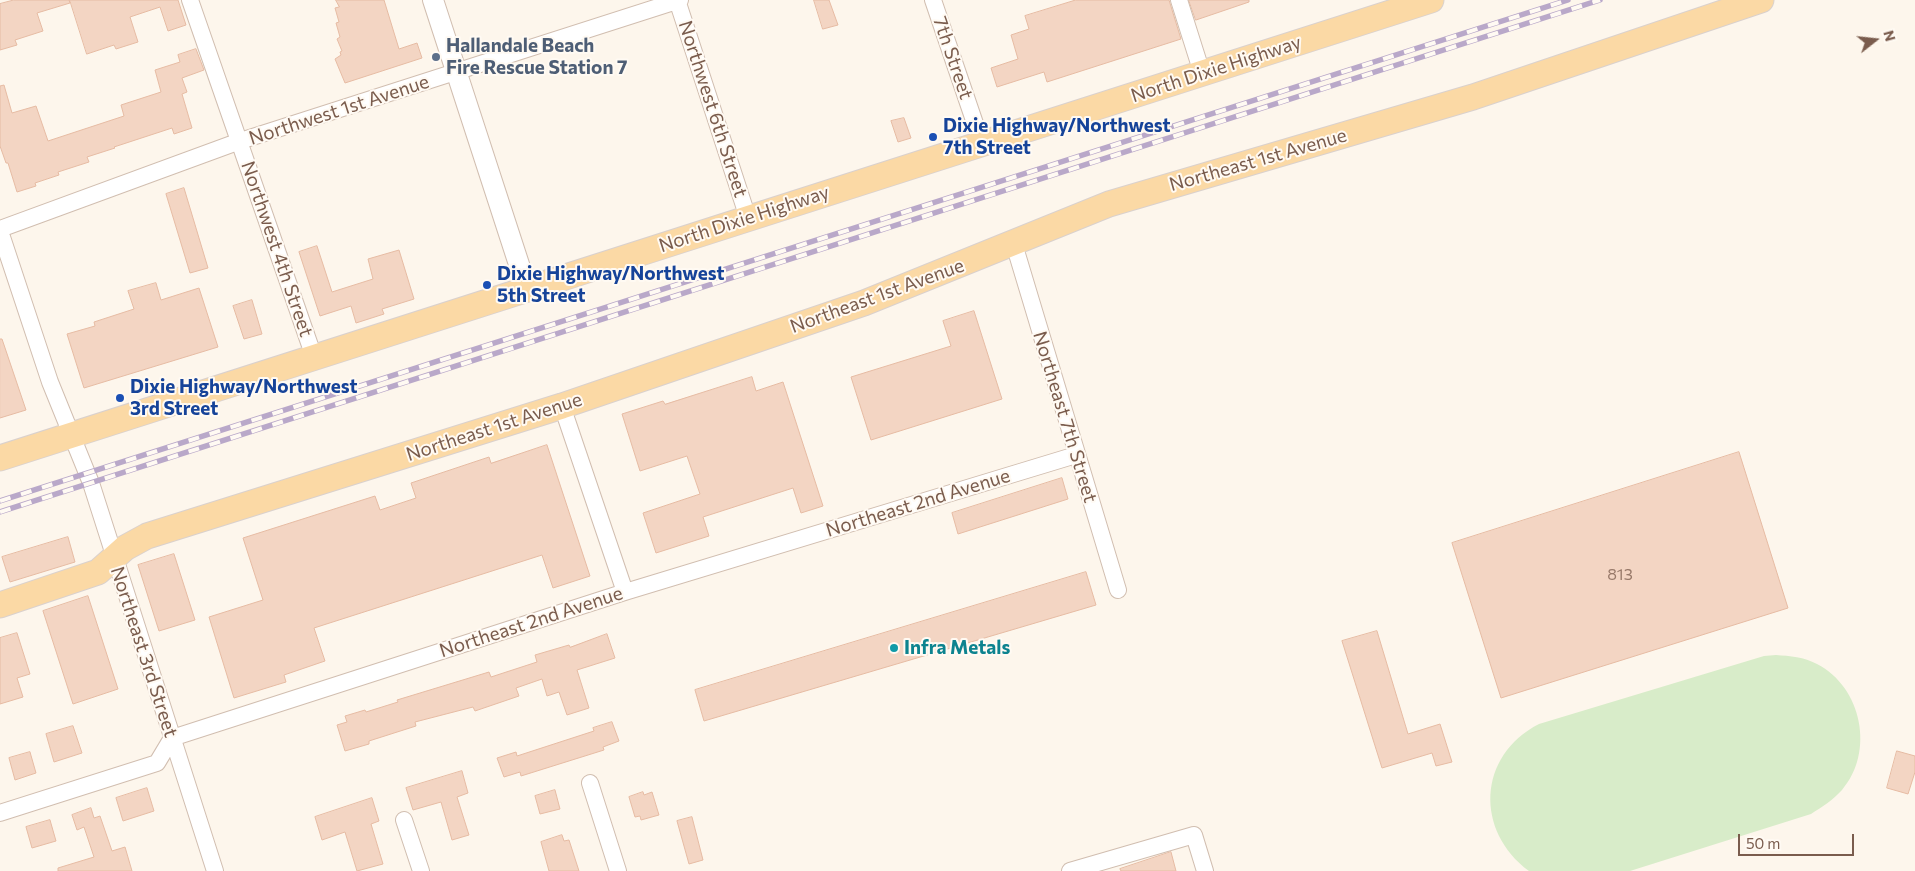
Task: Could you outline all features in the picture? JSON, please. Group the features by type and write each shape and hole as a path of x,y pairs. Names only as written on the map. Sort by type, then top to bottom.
{"main road":[{"name":"North Dixie Highway","path":"0,458 1430,0"},
{"name":"Northeast 1st Avenue","path":"0,605 98,572 125,548 147,536 562,406 864,303 1014,244 1108,204 1473,97 1761,0"}],"street":[{"name":"Northwest 4th Street","path":"190,0 314,357"},
{"path":"433,0 527,289"},
{"name":"Northwest 1st Avenue","path":"0,230 240,142 678,0"},
{"name":"Northwest 6th Street","path":"678,0 748,218"},
{"name":"7th Street","path":"933,0 982,144"},
{"path":"1179,0 1202,73"},
{"name":"Northeast 3rd Street","path":"0,230 50,382 90,483 215,871"},
{"name":"Northeast 7th Street","path":"1014,244 1118,590"},
{"path":"562,406 625,592"},
{"name":"Northeast 2nd Avenue","path":"172,738 625,592 1076,454"},
{"path":"0,813 157,763 172,738"},
{"path":"590,784 618,871"},
{"path":"404,820 422,871"},
{"path":"1070,871 1104,866 1194,835 1205,871"}],"green space":[{"path":"1776,655 1802,658 1817,664 1832,674 1845,688 1853,704 1859,721 1858,758 1852,775 1835,797 1811,814 1630,871 1529,871 1511,855 1499,836 1492,815 1490,794 1494,774 1504,755 1519,738 1539,724 1764,656"}],"building":[{"path":"14,0 69,0 70,3 37,13 43,31 15,40 17,45 0,50 0,4"},
{"path":"70,0 178,0 186,25 168,31 160,7 130,17 138,42 116,49 114,45 87,54"},
{"path":"336,0 384,0 399,49 417,43 422,58 345,83 335,59 341,55 340,52 342,51 337,39 340,37 336,23 339,22 335,8 339,7"},
{"path":"814,0 829,0 838,25 823,29"},
{"path":"1076,0 1169,0 1181,39 1047,82 1044,72 997,87 991,68 1018,59 1011,35 1029,29 1025,16"},
{"path":"1189,0 1249,0 1249,2 1196,20"},
{"path":"196,49 204,70 182,78 187,92 182,94 192,128 174,134 172,128 114,147 87,157 89,162 58,172 59,175 35,183 36,186 17,192 8,163 6,163 0,146 0,86 4,85 12,113 36,106 48,141 124,116 121,105 161,92 155,70 180,62 178,55"},
{"path":"904,118 911,138 898,142 891,121"},
{"path":"184,188 208,268 190,273 166,194"},
{"path":"317,246 332,292 373,279 368,259 399,250 414,299 382,309 384,314 356,323 351,306 320,316 299,252"},
{"path":"156,283 161,300 199,288 218,347 84,388 67,334 95,326 94,322 134,309 128,291"},
{"path":"252,300 262,334 244,339 233,306"},
{"path":"974,311 1002,399 871,440 851,377 951,346 943,321"},
{"path":"0,339 2,339 26,410 0,418"},
{"path":"752,377 756,391 783,382 823,506 801,513 793,488 703,517 709,536 656,553 643,513 700,494 687,456 640,471 622,414 663,401 665,404"},
{"path":"547,445 590,576 553,588 542,555 314,628 325,661 284,675 286,682 234,698 209,617 263,600 243,538 375,496 380,510 416,498 411,483 489,457 491,463"},
{"path":"1739,452 1788,608 1501,698 1452,543"},
{"path":"1062,478 1068,499 958,534 952,513"},
{"path":"68,537 75,562 10,582 2,557"},
{"path":"174,554 195,620 159,631 138,565"},
{"name":"Infra Metals","path":"1086,572 1096,605 704,721 695,690"},
{"path":"88,596 118,689 73,704 43,611"},
{"path":"1377,631 1408,734 1440,724 1452,762 1436,766 1432,753 1382,768 1342,641"},
{"path":"17,633 30,674 17,678 23,697 0,704 0,638"},
{"path":"607,634 615,658 577,670 589,708 567,715 559,692 547,696 542,679 516,688 519,696 475,711 473,707 415,722 416,726 345,751 337,725 347,722 345,716 365,710 366,712 398,702 397,700 489,672 491,677 537,662 535,655 569,645 570,647"},
{"path":"612,722 619,741 603,747 604,750 521,776 520,772 504,777 497,758 516,752 517,756 594,731 593,728"},
{"path":"73,726 82,753 54,762 46,734"},
{"path":"1897,751 1915,756 1915,772 1908,794 1887,788"},
{"path":"30,752 36,773 15,780 9,758"},
{"path":"462,771 468,793 457,797 469,835 452,840 441,802 413,810 406,788"},
{"path":"147,788 154,811 123,821 116,798"},
{"path":"555,790 560,809 540,814 535,796"},
{"path":"643,792 644,795 652,792 659,815 641,820 640,816 635,817 629,797"},
{"path":"372,798 379,821 371,824 383,864 357,871 345,832 322,840 315,817"},
{"path":"91,808 94,818 100,816 112,851 125,847 132,871 58,871 58,868 94,857 84,827 77,830 72,815"},
{"path":"692,817 703,860 689,864 677,821"},
{"path":"50,820 56,841 32,848 26,827"},
{"path":"562,835 564,841 569,840 579,871 549,871 541,842"},
{"path":"1171,852 1176,871 1121,871 1120,869"}],"railway":[{"path":"0,501 1568,0"},
{"path":"0,512 1600,0"}],"place":[{"name":"Hallandale Beach Fire Rescue Station 7","path":"436,57"},
{"name":"Dixie Highway/Northwest 7th Street","path":"933,137"},
{"name":"Dixie Highway/Northwest 5th Street","path":"487,285"},
{"name":"Dixie Highway/Northwest 3rd Street","path":"120,398"},
{"name":"Infra Metals","path":"894,648"}]}
